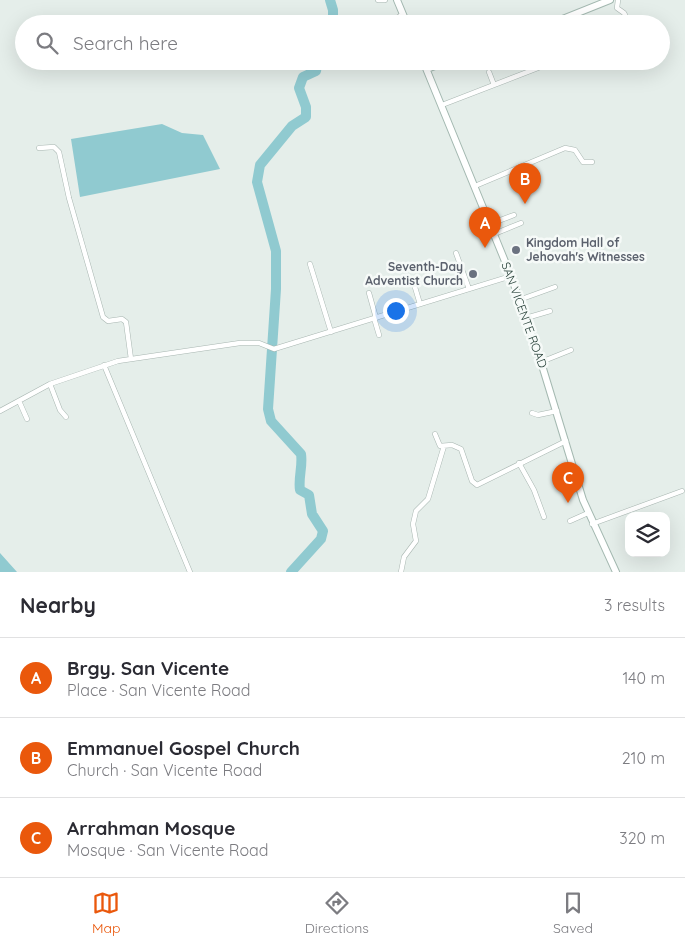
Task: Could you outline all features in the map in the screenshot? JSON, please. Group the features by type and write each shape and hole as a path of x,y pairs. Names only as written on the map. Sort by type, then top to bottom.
{"street":[{"path":"378,0 385,0"},
{"path":"397,0 403,14"},
{"path":"568,15 595,2 610,0"},
{"path":"618,0 617,8 625,15"},
{"name":"SAN VICENTE ROAD","path":"426,70 511,276 557,411 588,513 616,572"},
{"path":"442,104 533,70"},
{"path":"489,72 494,85"},
{"path":"39,148 54,147 59,152 69,198 103,317 108,321 122,319 126,322 131,359"},
{"path":"475,186 565,148 575,150 583,162 592,162"},
{"path":"490,224 514,215"},
{"path":"494,234 521,223"},
{"path":"456,253 469,289"},
{"path":"310,264 331,332"},
{"path":"0,411 50,384 104,365 131,359 240,343 259,343 274,349 511,276"},
{"path":"414,284 420,304"},
{"path":"519,300 555,287"},
{"path":"369,293 379,335"},
{"path":"526,318 550,312"},
{"path":"541,362 571,350"},
{"path":"104,365 190,572"},
{"path":"50,384 60,410 66,417"},
{"path":"18,401 27,419"},
{"path":"532,413 539,415 557,411"},
{"path":"435,434 438,444 444,446 452,444 461,449 472,481 477,485 483,484 520,463 566,441"},
{"path":"401,572 404,557 416,541 413,524 416,511 428,499 444,446"},
{"path":"520,463 534,490 544,517"},
{"path":"592,524 682,491"},
{"path":"570,521 588,513"}],"water":[{"path":"162,124 182,133 203,135 220,169 80,197 71,139"},
{"path":"0,553 17,572 0,572"}],"waterway":[{"path":"330,0 333,15"},
{"path":"291,572 321,539 323,531 312,514 309,495 300,490 301,454 271,421 268,409 276,289 276,251 257,182 260,165 292,126 306,117 306,107 299,88 303,77 316,70"}],"place":[{"name":"Emmanuel Gospel Church","path":"525,204"},
{"name":"Brgy. San Vicente","path":"485,248"},
{"name":"Kingdom Hall of Jehovah's Witnesses","path":"516,250"},
{"name":"Seventh-Day Adventist Church","path":"473,274"},
{"name":"Arrahman Mosque","path":"568,503"}]}
